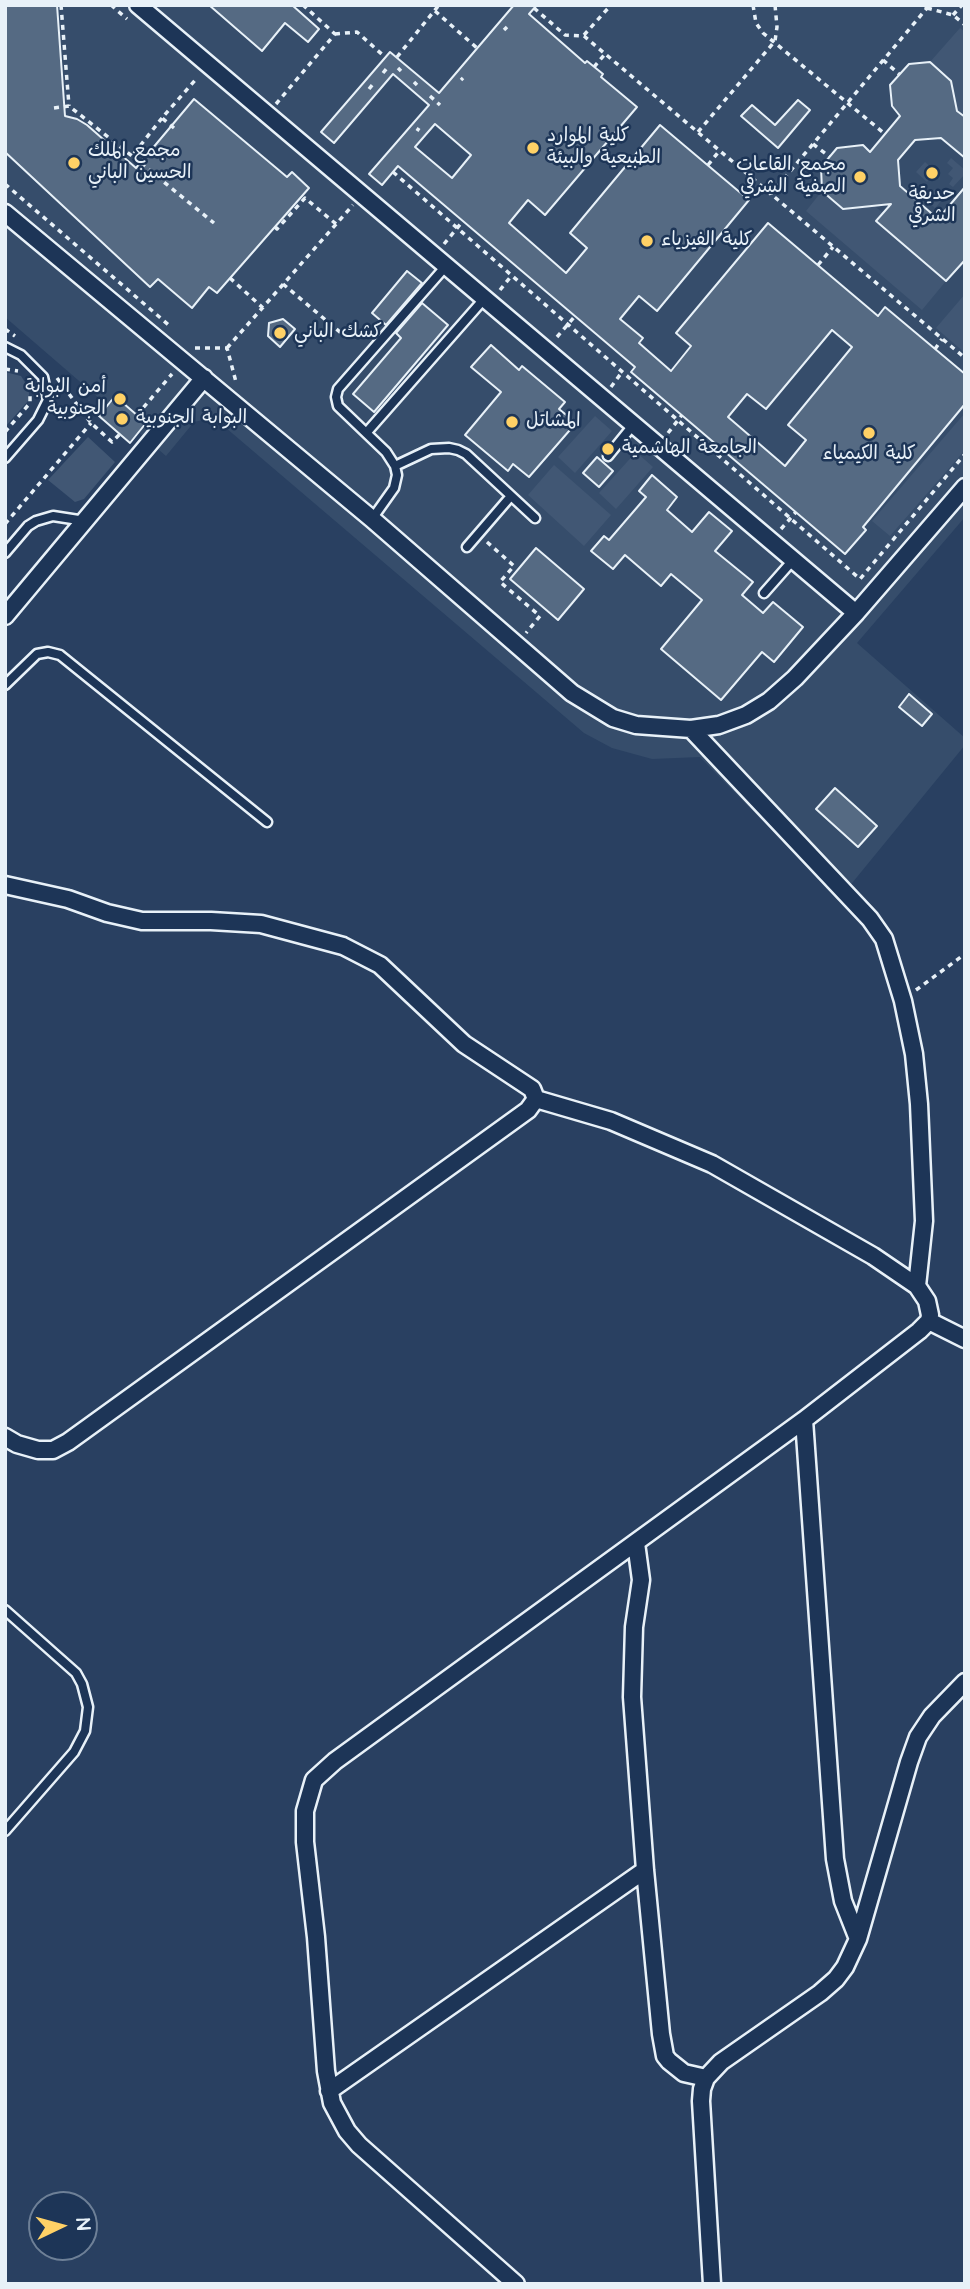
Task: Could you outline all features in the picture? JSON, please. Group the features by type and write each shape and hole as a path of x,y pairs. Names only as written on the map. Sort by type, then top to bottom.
{"street":[{"path":"138,5 856,612"},
{"path":"5,213 372,519 572,693 613,718 636,725 691,729 746,715 769,701 795,678 856,612 965,486"},
{"path":"5,616 204,378"},
{"path":"691,729 870,919 884,939 903,1001 914,1054 924,1179 923,1248 918,1286"},
{"path":"5,885 68,899 134,920 261,924 342,946 380,965 464,1044 532,1089 536,1099"},
{"path":"536,1099 611,1121 712,1164 873,1256 918,1286 927,1301 929,1321"},
{"path":"5,1437 17,1444 38,1450 53,1450 68,1442 528,1110 536,1099"},
{"path":"929,1321 965,1339"},
{"path":"516,2284 359,2145 338,2117 329,2091 305,1842 305,1811 314,1780 335,1761 804,1420 929,1321"},
{"path":"804,1420 835,1859 843,1901 858,1939"},
{"path":"636,1543 641,1580 633,1639 632,1697 645,1870 663,2048 665,2056 676,2068 684,2073 706,2078"},
{"path":"712,2284 701,2101 706,2078 721,2062 820,1993 836,1979 852,1955 918,1738 932,1716 965,1682"},
{"path":"329,2091 645,1870"}],"lane":[{"path":"372,519 394,488 397,475 395,466 387,452 338,405 338,389 440,261"},
{"path":"367,432 484,299"},
{"path":"5,347 21,355 43,377 48,400 38,421 5,458"},
{"path":"608,456 634,424"},
{"path":"395,466 431,449 449,448 466,454 535,519"},
{"path":"467,547 512,496"},
{"path":"5,553 28,526 36,521 53,516 85,521"},
{"path":"764,593 794,559"},
{"path":"5,685 37,654 48,652 60,655 267,822"},
{"path":"5,1610 68,1664 82,1684 88,1707 85,1731 74,1752 5,1830"}],"path":[{"path":"61,5 69,106"},
{"path":"303,5 335,34"},
{"path":"397,57 439,5"},
{"path":"584,36 611,5"},
{"path":"753,5 760,29 885,134"},
{"path":"698,132 775,41 778,27 775,5"},
{"path":"953,15 962,5"},
{"path":"771,194 925,7 953,15 965,25"},
{"path":"534,8 565,35 584,36 965,358"},
{"path":"435,11 477,48"},
{"path":"267,114 335,34 357,32 385,57"},
{"path":"594,67 605,54"},
{"path":"883,60 900,74"},
{"path":"383,73 387,68"},
{"path":"132,156 197,78"},
{"path":"369,89 373,85"},
{"path":"430,96 440,104"},
{"path":"54,108 69,106 215,223"},
{"path":"162,118 174,128"},
{"path":"813,144 830,157"},
{"path":"708,165 720,150"},
{"path":"393,172 680,417 860,579 965,454"},
{"path":"5,184 176,331"},
{"path":"186,340 195,348 227,348 361,195"},
{"path":"275,227 277,229 305,198 336,224"},
{"path":"440,261 463,221"},
{"path":"818,265 834,247"},
{"path":"230,278 262,308"},
{"path":"283,284 347,338"},
{"path":"546,349 575,316"},
{"path":"5,329 23,342"},
{"path":"935,349 942,339"},
{"path":"227,348 236,382"},
{"path":"136,415 184,362"},
{"path":"5,369 24,374"},
{"path":"55,375 90,423 112,442 120,434"},
{"path":"5,432 30,403 32,396 29,380"},
{"path":"659,444 680,417"},
{"path":"5,524 90,423"},
{"path":"772,539 796,512"},
{"path":"477,534 514,566 500,582 540,616 524,635"},
{"path":"903,1001 965,954"}],"shaded area":[{"name":"الجامعة الهاشمية","path":"5,5 965,5 965,517 857,643 965,738 965,745 839,899 700,757 652,759 612,748 584,733 219,422 207,419 194,422 166,456 5,317"},
{"path":"960,28 965,32 965,117 953,107 956,104 951,81 930,62"},
{"path":"951,158 965,170 965,174 953,187 949,184 953,178 948,174 953,168 947,163"},
{"path":"925,162 936,172 927,182 916,172"},
{"path":"945,188 949,192 935,208 920,194 924,189 930,194 935,189 940,193"},
{"path":"822,191 844,209 868,207 871,203 883,213 877,222 946,281 922,310 806,211"},
{"path":"965,294 965,353 936,328"},
{"path":"5,372 21,376 29,394 28,401 5,427"},
{"path":"965,413 965,450 890,536 872,521"},
{"path":"595,416 612,431 575,473 558,457"},
{"path":"88,437 115,462 84,499 75,502 48,480"},
{"path":"636,452 653,467 616,509 599,493"},
{"path":"554,465 611,515 584,546 528,495"}],"building":[{"name":"مجمع الملك الحسين الباني","path":"5,5 57,5 65,116 87,125 136,168 194,99 287,177 292,172 309,188 217,293 209,287 192,308 158,279 150,287 5,152"},
{"path":"209,5 292,5 319,29 308,42 285,23 262,51"},
{"path":"514,5 537,5 529,14 585,63 587,61 603,74 601,77 637,107 545,215 528,200 509,223 566,273 587,248 570,233 660,125 749,200 657,311 639,296 620,319 643,338 639,343 671,371 691,346 676,333 768,223 878,316 885,307 965,374 965,404 863,527 866,530 845,554 631,372 635,367 398,166 382,185 369,174 429,105 393,74 334,143 321,132 390,52 439,93","holes":["435,124 471,155 452,178 415,147","832,330 852,347 788,425 806,440 785,466 728,417 747,394 766,409"]},
{"name":"مجمع القاعات الصفية الشرقي","path":"930,62 951,81 957,111 965,117 965,158 941,138 915,140 898,160 900,186 938,219 965,187 965,260 946,281 876,221 891,204 843,209 822,191 821,167 837,148 863,145 870,152 900,116 892,106 890,85 909,64"},
{"path":"798,100 810,110 778,148 741,116 752,105 775,125"},
{"path":"407,271 422,283 386,325 372,313"},
{"path":"422,303 448,325 374,412 353,394 401,338 396,333"},
{"name":"كشك الباني","path":"283,319 295,329 280,347 268,336 269,323"},
{"name":"المشاتل","path":"491,345 519,370 522,366 565,402 559,409 576,423 529,477 513,464 508,471 465,435 501,392 471,367"},
{"name":"البوابة الجنوبية","path":"115,396 146,423 130,443 99,416"},
{"path":"597,457 613,471 599,487 583,473"},
{"path":"652,475 677,497 667,510 692,532 709,512 732,531 715,551 753,582 742,595 763,613 773,602 803,627 774,662 762,652 721,700 661,649 702,600 671,574 661,586 625,555 613,569 591,551 604,536 609,540 646,497 639,491"},
{"path":"536,548 584,589 558,620 510,579"},
{"path":"909,694 932,714 922,726 899,707"},
{"path":"835,788 877,826 858,847 816,809"}],"place":[{"name":"كلية الموارد الطبيعية والبيئة","path":"533,148"},
{"name":"مجمع الملك الحسين الباني","path":"74,163"},
{"name":"حديقة الشرقي","path":"932,173"},
{"name":"مجمع القاعات الصفية الشرقي","path":"860,177"},
{"name":"كلية الفيزياء","path":"647,241"},
{"name":"كشك الباني","path":"280,333"},
{"name":"أمن البوابة الجنوبية","path":"120,399"},
{"name":"البوابة الجنوبية","path":"122,419"},
{"name":"المشاتل","path":"512,422"},
{"name":"كلية الكيمياء","path":"869,433"},
{"name":"الجامعة الهاشمية","path":"608,449"}]}
